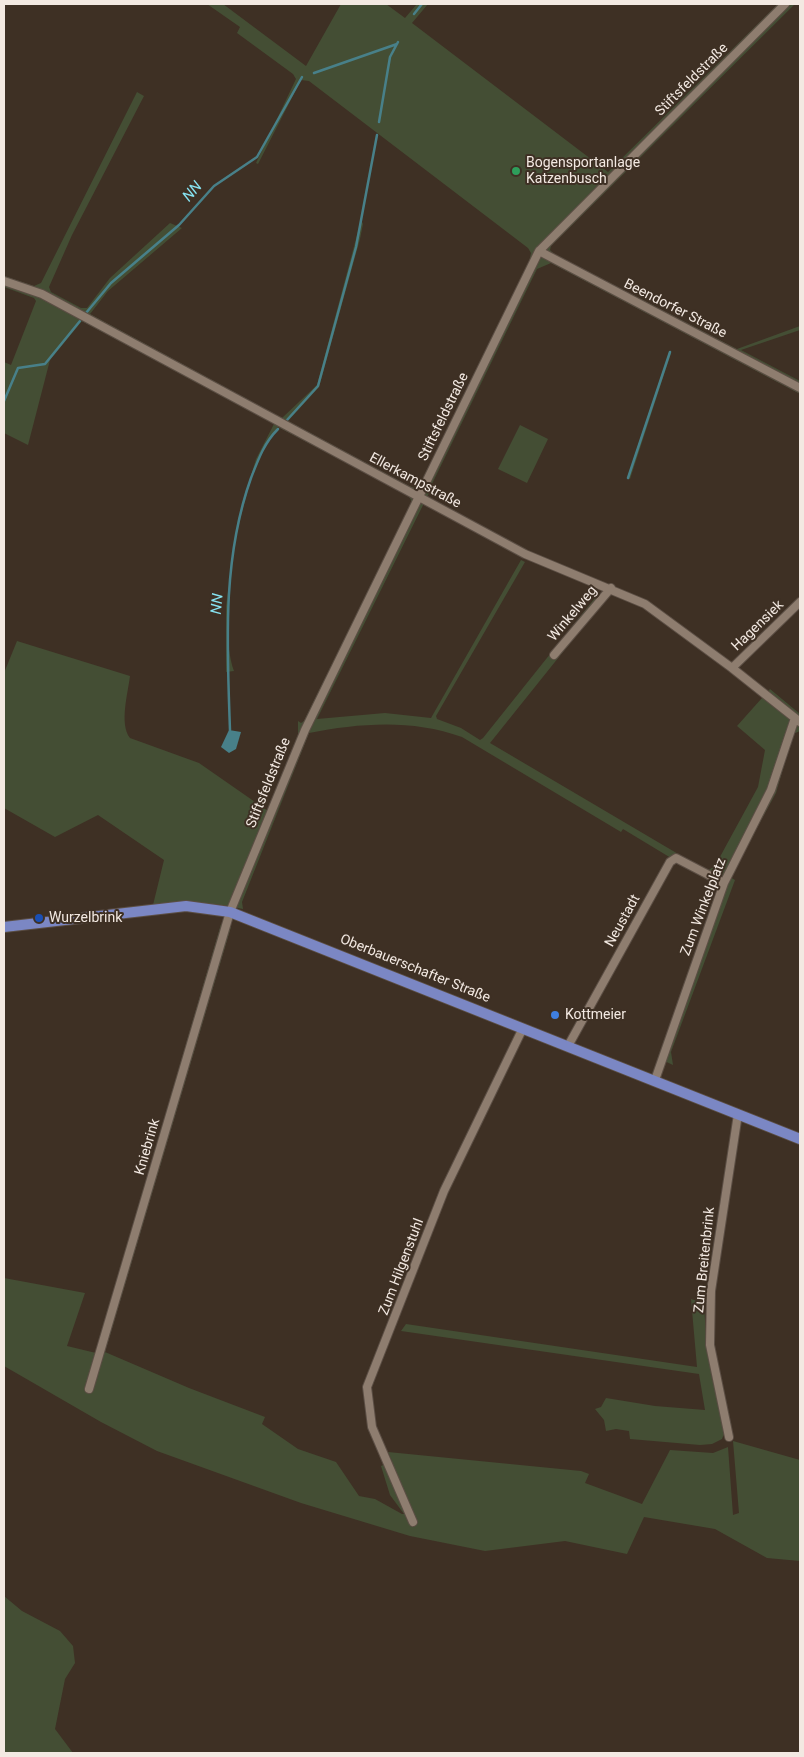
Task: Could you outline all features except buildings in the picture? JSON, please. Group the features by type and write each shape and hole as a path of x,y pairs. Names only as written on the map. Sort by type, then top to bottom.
{"main road":[{"name":"Oberbauerschafter Straße","path":"4,927 186,906 230,912 800,1139"}],"street":[{"name":"Stiftsfeldstraße","path":"230,912 305,730 539,251 785,4"},
{"name":"Beendorfer Straße","path":"539,251 800,388"},
{"name":"Ellerkampstraße","path":"4,281 42,294 525,554 610,588 644,604 732,668 798,720"},
{"name":"Winkelweg","path":"554,655 610,588"},
{"name":"Hagensiek","path":"732,668 800,602"},
{"name":"Zum Winkelplatz","path":"655,1080 724,883 771,790 798,720"},
{"name":"Neustadt","path":"568,1046 670,862 676,858 724,883"},
{"name":"Kniebrink","path":"89,1389 230,912"},
{"name":"Zum Hilgenstuhl","path":"413,1522 372,1427 367,1387 444,1191 523,1028"},
{"name":"Zum Breitenbrink","path":"730,1437 710,1345 711,1300 738,1114"}],"green space":[{"path":"207,4 223,4 306,66 341,4 386,4 405,18 417,4 428,4 412,23 608,172 778,4 795,4 551,246 550,250 554,254 737,349 800,326 800,330 741,350 800,381 800,394 551,263 537,269 317,719 385,713 431,718 521,560 525,562 436,716 437,719 461,728 480,740 483,738 598,594 607,597 490,743 707,871 715,866 758,787 765,750 737,726 770,689 800,714 800,731 793,734 776,793 730,877 735,880 671,1052 673,1065 658,1058 719,887 623,829 621,832 462,737 424,727 386,724 347,727 309,733 242,902 243,909 199,903 153,905 164,860 98,815 55,837 4,808 4,673 17,641 130,676 126,699 125,725 130,738 199,763 268,811 298,736 298,721 301,723 304,721 411,504 408,495 278,427 259,460 243,506 232,565 229,595 229,649 234,671 226,672 226,606 238,520 256,459 274,424 82,321 50,360 28,445 4,433 4,362 11,365 36,301 34,298 4,287 4,276 34,286 41,283 137,92 144,96 72,235 49,287 51,292 81,308 87,308 110,278 170,223 182,228 108,291 90,314 282,418 317,385 361,220 363,224 360,239 319,387 288,421 409,486 415,488 420,485 529,263 531,253 528,248 309,81 301,80 258,164 256,163 296,79 293,74 237,33 240,27"},
{"path":"669,352 671,353 630,479 627,478"},
{"path":"520,425 548,439 527,483 498,469"},
{"path":"221,924 231,927 105,1352 189,1388 265,1417 262,1424 298,1449 336,1462 359,1496 375,1499 402,1514 404,1514 390,1495 381,1466 392,1461 388,1452 581,1471 589,1474 585,1483 642,1504 670,1450 713,1453 728,1447 733,1515 739,1513 733,1441 800,1460 800,1561 767,1558 715,1529 644,1517 627,1554 565,1541 485,1551 410,1536 301,1503 157,1451 101,1422 4,1366 4,1278 85,1293 67,1346 96,1353"},
{"path":"691,1299 704,1303 706,1337 712,1377 726,1429 722,1439 712,1444 700,1445 630,1439 629,1431 616,1429 606,1431 604,1420 595,1409 601,1407 606,1398 655,1406 705,1410 699,1374 401,1331 406,1324 697,1367"},
{"path":"4,1596 22,1611 60,1631 73,1646 75,1663 65,1679 55,1729 73,1753 4,1753"}],"water":[{"path":"229,730 241,732 236,749 229,753 221,747"}],"waterway":[{"path":"414,14 422,4"},
{"name":"NN","path":"379,122 390,57 398,42"},
{"name":"NN","path":"314,73 397,44"},
{"name":"NN","path":"86,313 111,283 179,225 214,186 257,157 302,77"},
{"name":"NN","path":"287,420 318,386 356,247 377,135"},
{"name":"NN","path":"4,401 18,368 45,364 80,321"},
{"path":"628,478 670,352"},
{"name":"NN","path":"230,730 228,602 235,540 251,478 265,446 278,429"}],"place":[{"name":"Bogensportanlage Katzenbusch","path":"516,171"},
{"name":"Wurzelbrink","path":"39,918"},
{"name":"Kottmeier","path":"555,1015"}]}
